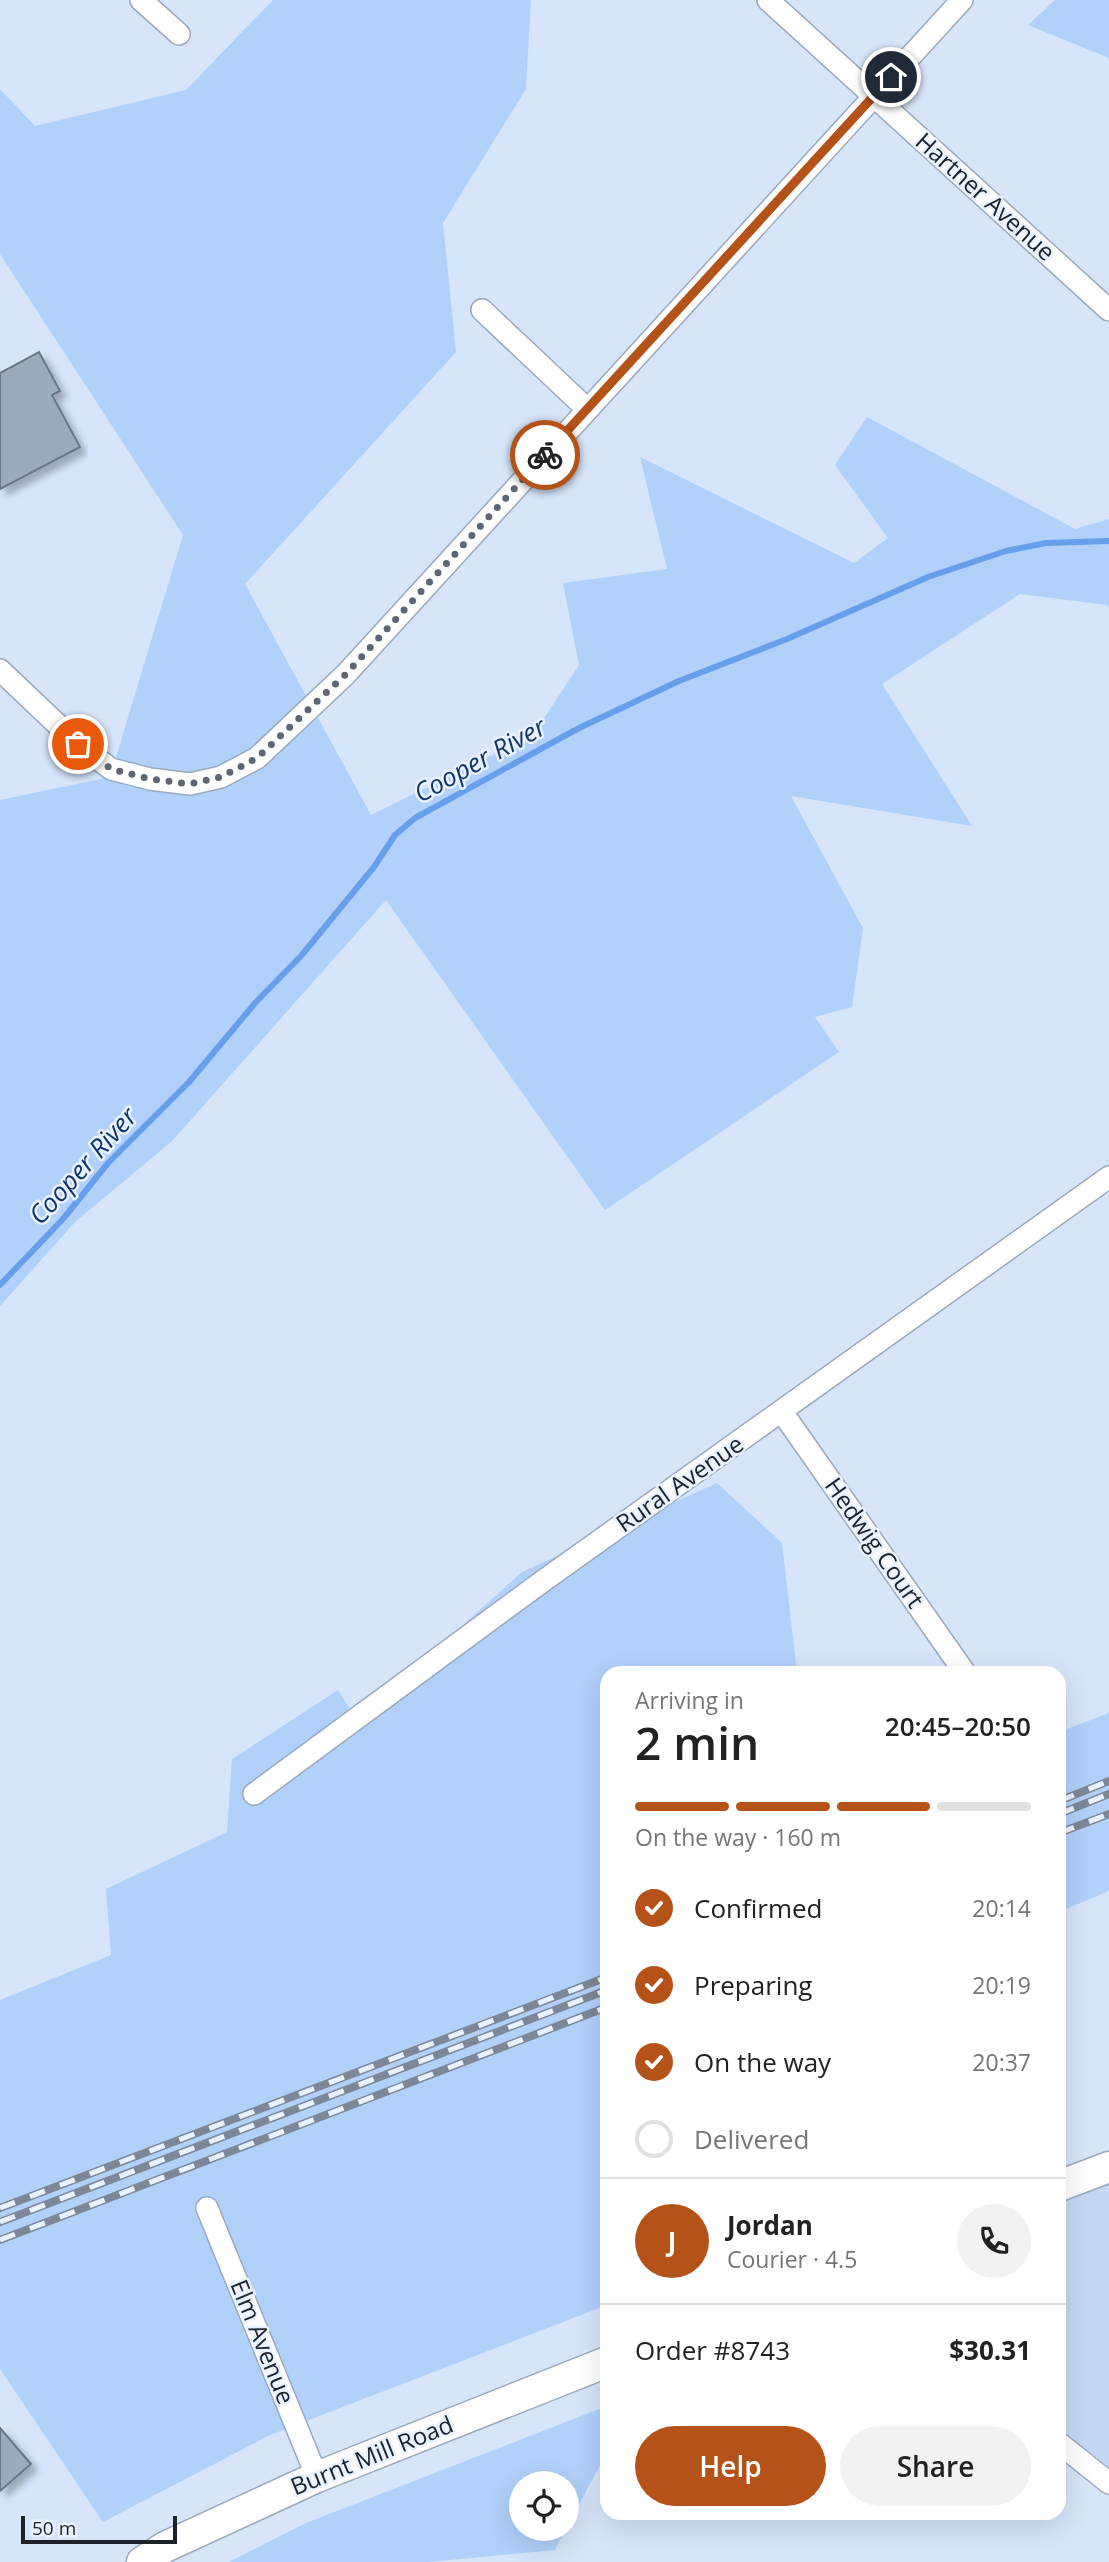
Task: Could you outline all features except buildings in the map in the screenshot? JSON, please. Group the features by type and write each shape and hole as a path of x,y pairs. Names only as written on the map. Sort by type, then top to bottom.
{"main road":[{"path":"1066,2183 1109,2167"},
{"name":"Burnt Mill Road","path":"142,2562 165,2547 317,2477 600,2365"}],"street":[{"path":"141,0 179,34"},
{"name":"Hartner Avenue","path":"768,0 1109,310"},
{"path":"0,670 78,744 111,769 150,779 190,784 221,777 257,758 346,674 962,0"},
{"path":"482,310 587,409"},
{"name":"Rural Avenue","path":"254,1794 543,1581 1109,1177"},
{"name":"Hedwig Court","path":"782,1412 960,1666"},
{"name":"Elm Avenue","path":"207,2208 317,2477"},
{"path":"1066,2448 1109,2483"}],"shaded area":[{"path":"273,0 531,0 526,89 443,223 456,352 245,584 371,815 533,735 579,665 563,583 667,569 640,457 854,563 888,538 835,465 867,417 1075,529 1109,519 1109,608 1107,605 1020,594 882,684 972,826 791,796 863,928 852,1007 815,1017 839,1052 605,1210 386,900 172,1141 76,1221 0,1306 0,800 110,777 183,535 0,254 0,89 35,126 186,90"},
{"path":"1055,0 1109,0 1109,58 1028,25"},
{"path":"717,1483 782,1543 796,1666 600,1666 600,2308 270,2435 103,2522 0,2369 0,2000 111,1955 106,1889 227,1832 232,1759 338,1690 355,1717 421,1663 522,1572"},
{"path":"1109,1713 1109,1891 1066,1909 1066,1729"},
{"path":"1109,2167 1109,2483 1066,2449 1066,2183"},
{"path":"600,2409 600,2465 579,2504 579,2471 509,2471 509,2541 560,2541 555,2550 429,2562 229,2562 306,2523"}],"waterway":[{"name":"Cooper River","path":"0,1285 63,1219 108,1163 189,1082 256,1002 301,956 374,867 395,835 415,818 579,728 679,681 787,639 928,577 1006,551 1046,543 1109,541"}],"railway":[{"path":"1066,1798 1109,1781"},
{"path":"1066,1811 1109,1794"},
{"path":"1066,1830 1109,1814"},
{"path":"0,2208 600,1980"},
{"path":"0,2222 600,1993"},
{"path":"0,2240 600,2010"}],"way so far":[{"path":"78,744 111,769 150,779 190,784 221,777 257,758 346,674 545,455"}],"route":[{"path":"545,455 891,77"}]}
